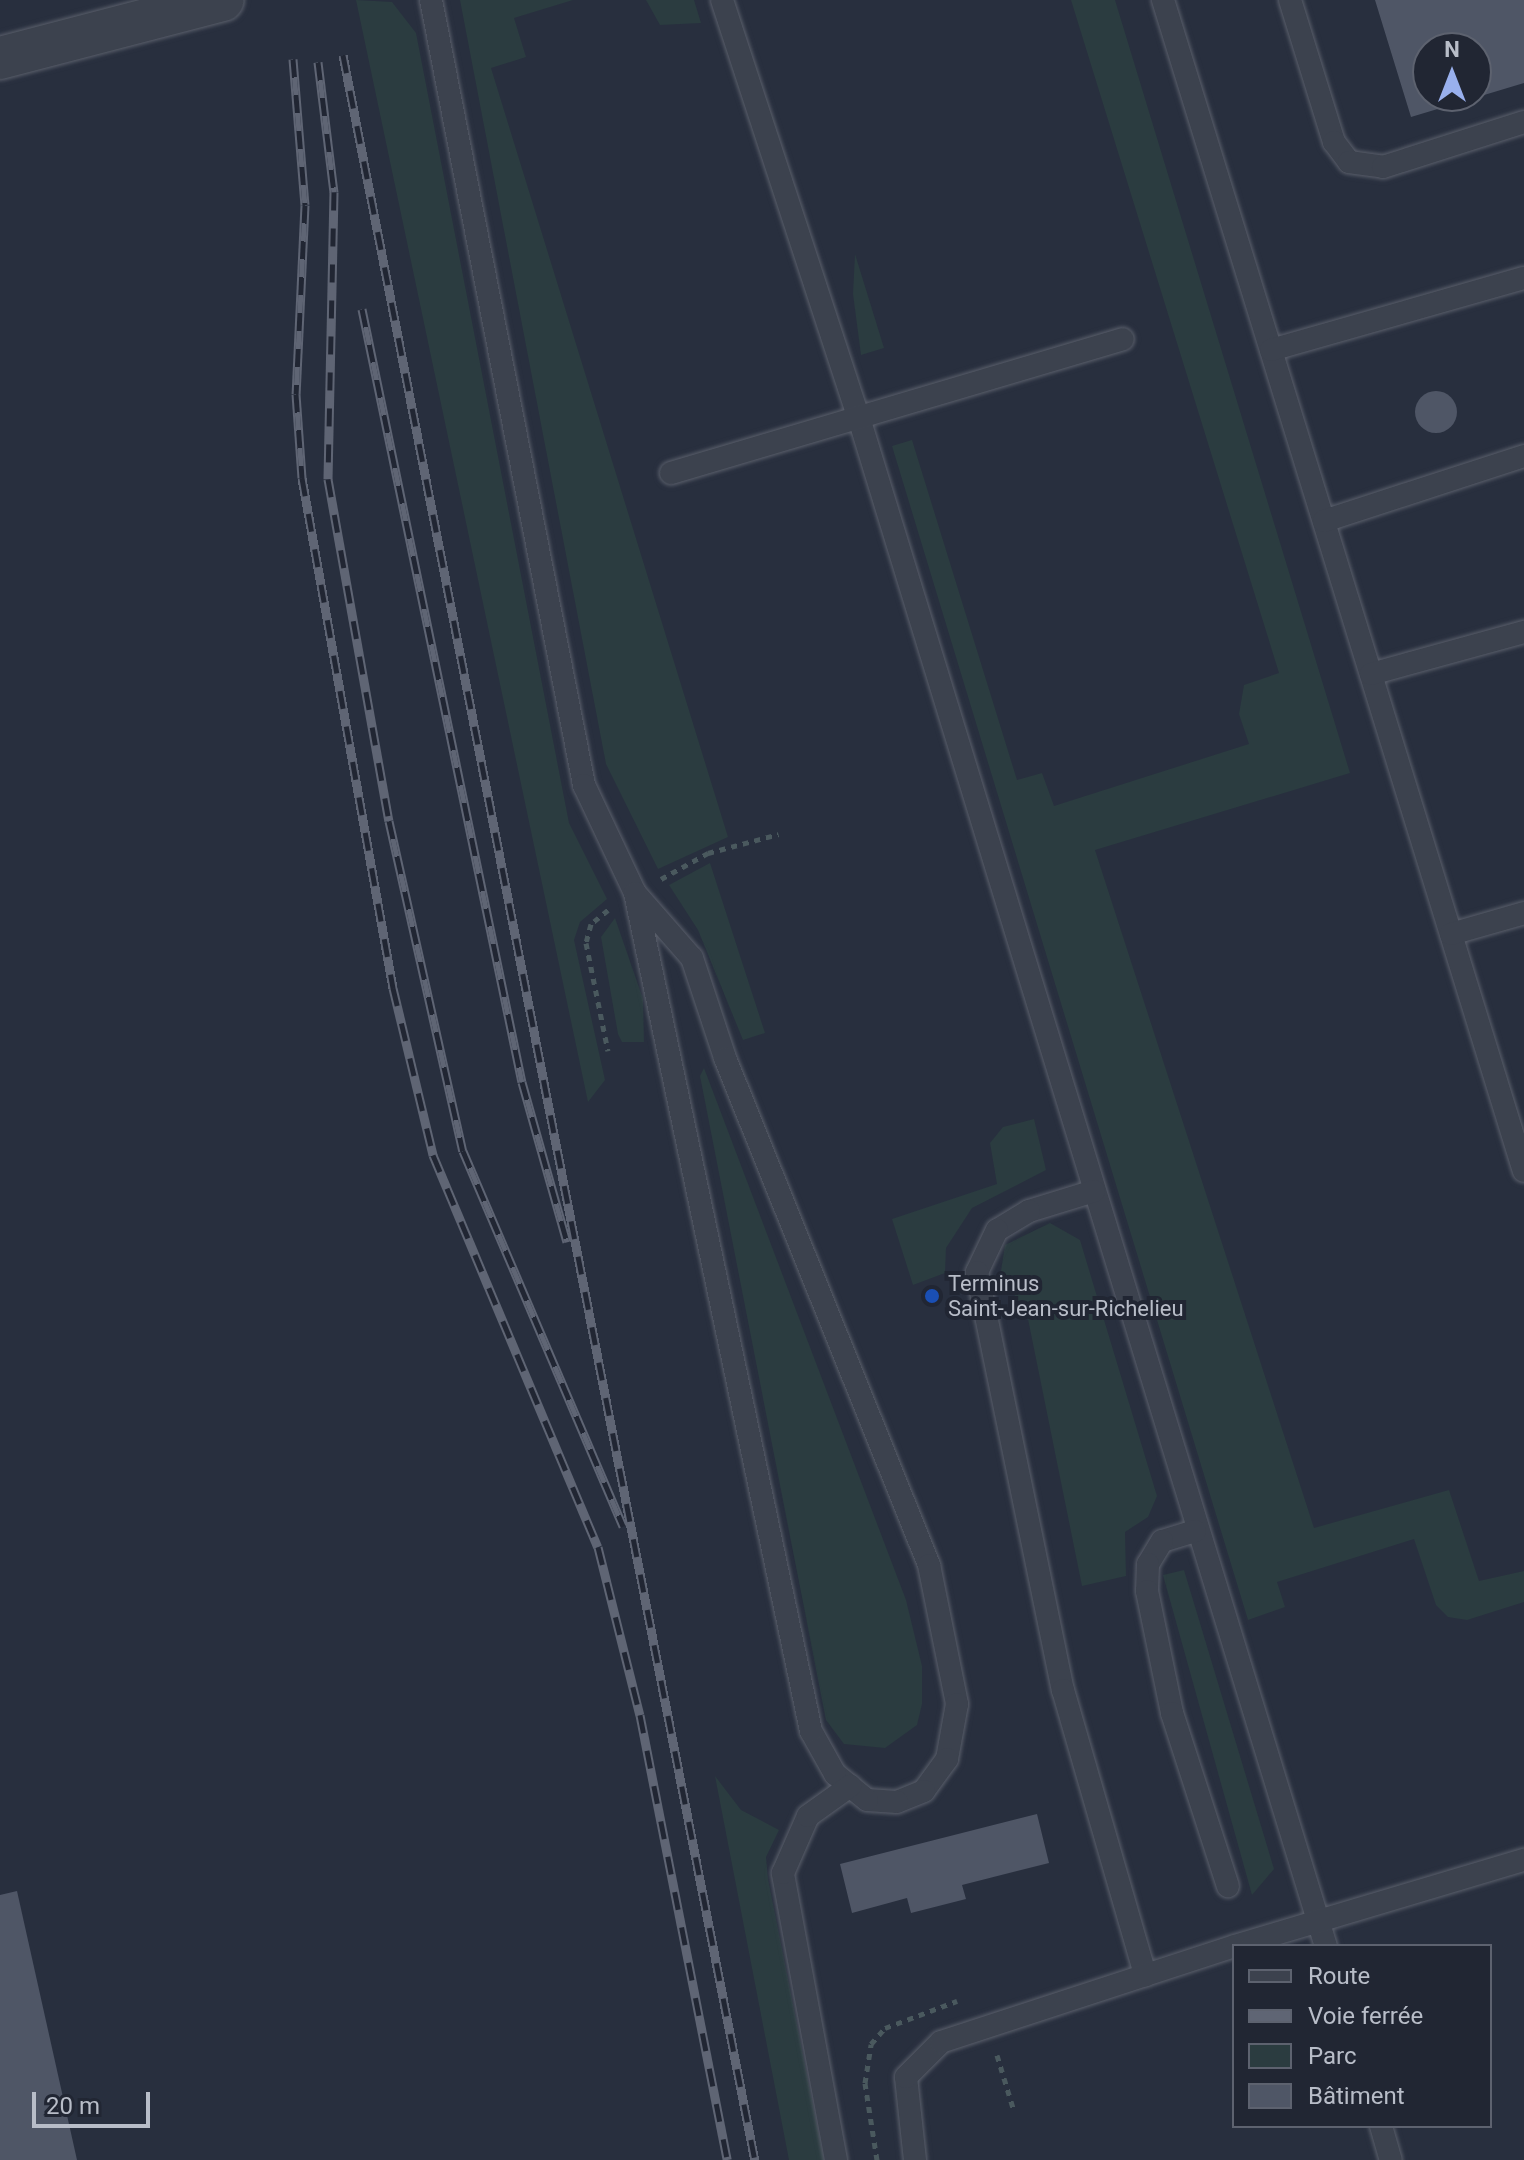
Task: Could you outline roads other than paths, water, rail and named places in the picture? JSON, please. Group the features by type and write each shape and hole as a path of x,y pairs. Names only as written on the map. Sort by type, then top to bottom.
{"street":[{"path":"0,58 223,0"}],"lane":[{"path":"431,0 584,785 635,893 811,1731 850,1786 867,1800 897,1802 924,1791 947,1759 957,1704 929,1565 725,1058 692,958 635,893"},
{"path":"722,0 859,418 1195,1531 1325,1944"},
{"path":"1163,0 1451,934 1516,1115 1524,1171"},
{"path":"1290,0 1334,142 1349,162 1383,167 1524,122"},
{"path":"1271,350 1524,278"},
{"path":"671,473 1123,339"},
{"path":"1324,521 1524,456"},
{"path":"1371,674 1524,632"},
{"path":"1451,934 1524,913"},
{"path":"1094,1191 1029,1211 997,1230 985,1247 978,1285 1063,1690 1145,1975"},
{"path":"1195,1531 1162,1541 1148,1564 1147,1591 1172,1713 1228,1886"},
{"path":"836,2160 783,1873 808,1816 850,1786"},
{"path":"1240,1944 1524,1860"},
{"path":"915,2160 906,2077 941,2042 1232,1947"},
{"path":"1382,2128 1391,2160"}],"railway":[{"path":"343,55 755,2160"},
{"path":"293,59 305,205 296,394 302,478 393,988 433,1155 598,1547 640,1715 727,2160"},
{"path":"318,62 334,192 328,479 389,821 463,1151 623,1526"},
{"path":"362,309 522,1082 567,1242"}],"place":[{"name":"Terminus Saint-Jean-sur-Richelieu","path":"932,1296"}]}
